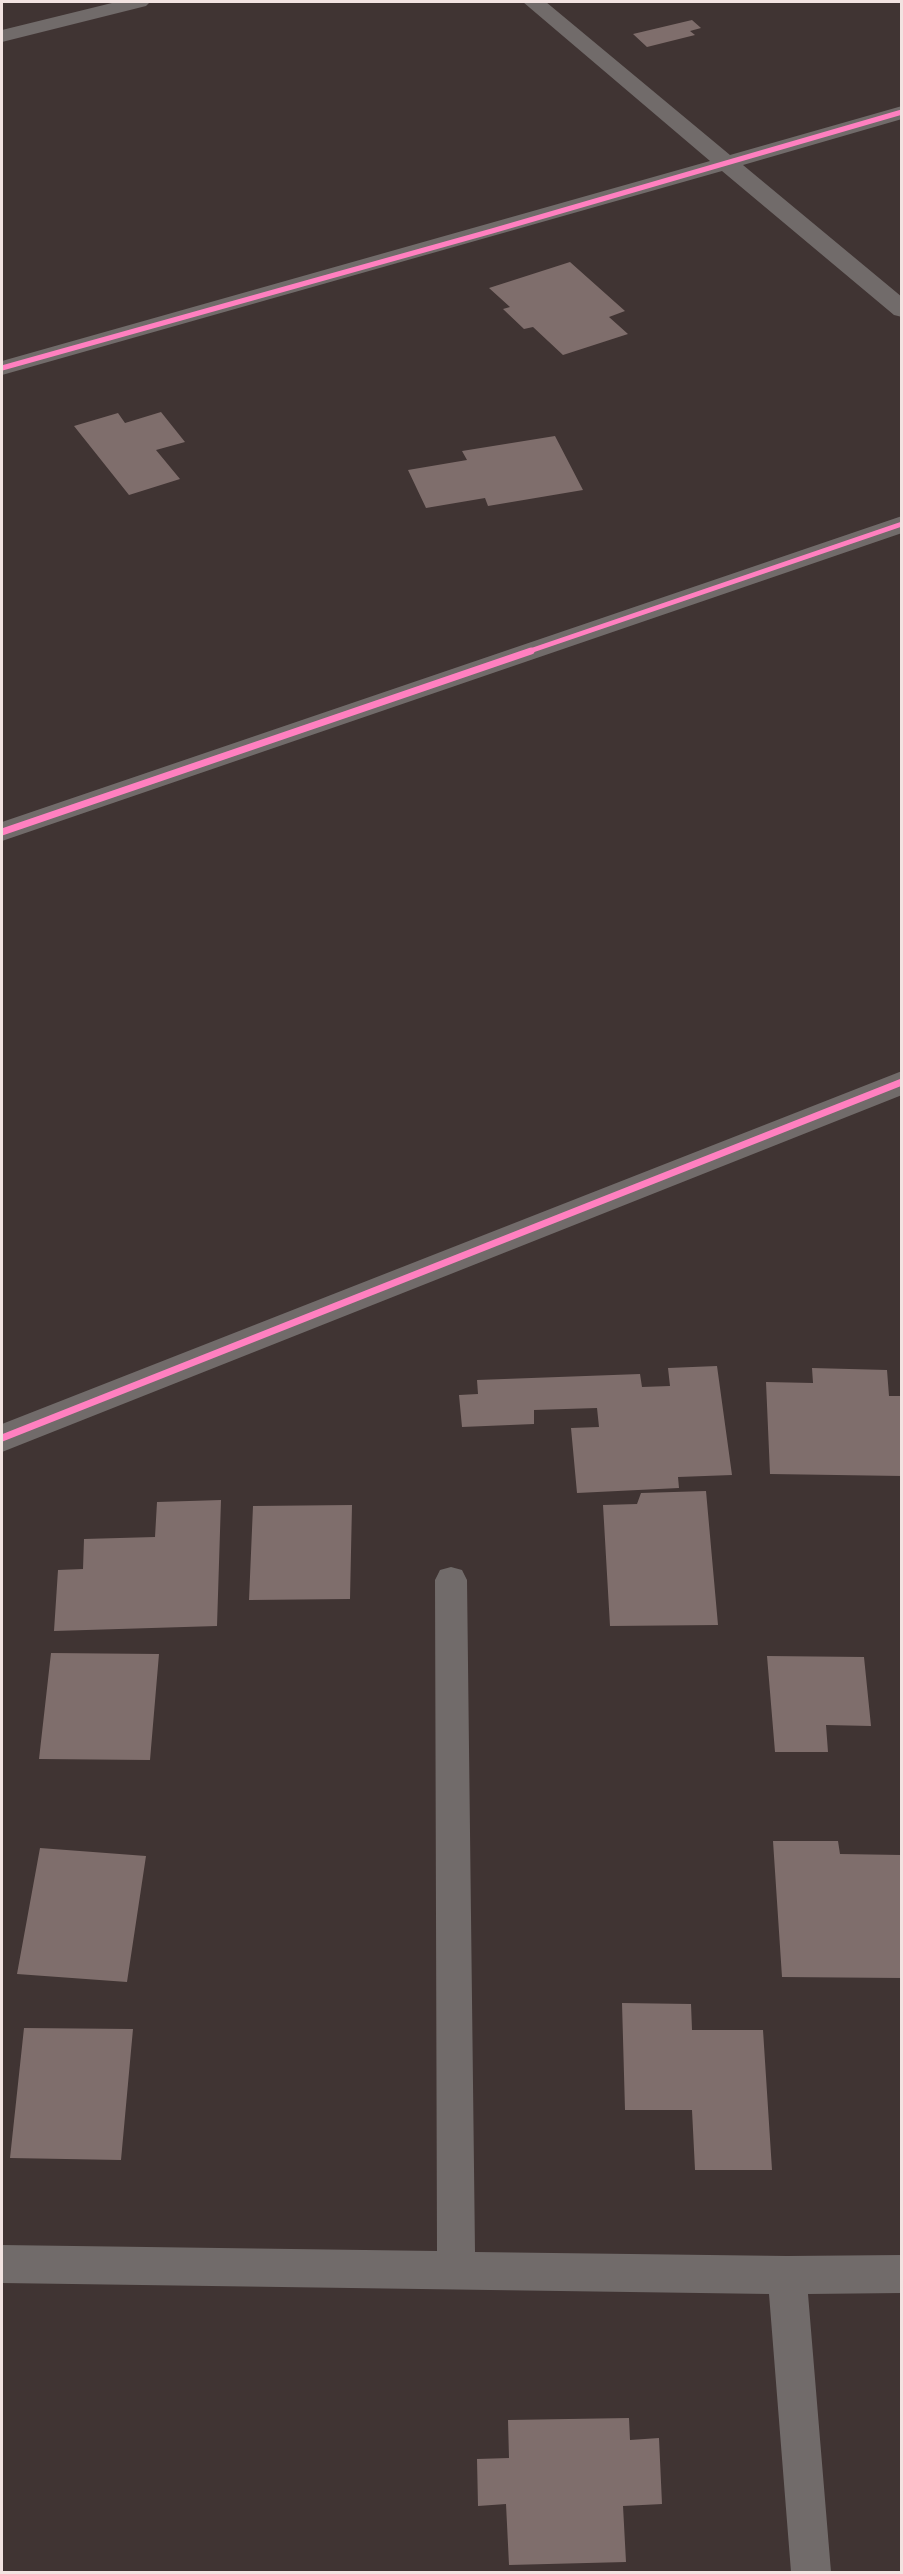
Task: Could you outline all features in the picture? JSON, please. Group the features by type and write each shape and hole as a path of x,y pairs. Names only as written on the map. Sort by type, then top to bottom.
{"street":[{"path":"2,36 139,2"},
{"path":"534,2 902,310"},
{"path":"2,368 902,112"},
{"path":"2,832 902,524"},
{"path":"2,1438 902,1082"}],"lane":[{"path":"451,1580 456,2270"},
{"path":"2,2264 787,2275 902,2274"},
{"path":"787,2275 811,2572"}],"building":[{"path":"692,20 701,28 690,31 695,35 647,47 633,34"},
{"path":"570,262 625,311 609,317 628,334 563,355 533,327 524,329 503,309 510,307 489,288"},
{"path":"161,412 185,442 156,450 180,479 129,495 74,426 118,413 125,423"},
{"path":"555,436 583,490 488,506 485,498 426,508 408,470 467,460 462,451"},
{"path":"717,1366 732,1475 678,1477 679,1488 577,1493 571,1428 599,1427 597,1408 534,1410 534,1424 462,1427 459,1395 478,1394 477,1380 640,1374 642,1387 670,1386 668,1368"},
{"path":"812,1368 887,1370 889,1396 902,1396 902,1476 770,1474 766,1382 813,1383"},
{"path":"706,1491 718,1625 610,1626 603,1505 637,1504 641,1493"},
{"path":"221,1500 217,1626 54,1631 58,1570 83,1569 84,1539 155,1537 157,1502"},
{"path":"352,1505 350,1599 249,1600 253,1506"},
{"path":"51,1653 159,1654 150,1760 39,1759"},
{"path":"767,1656 864,1657 871,1726 826,1725 828,1752 775,1752"},
{"path":"773,1841 838,1841 840,1854 902,1855 902,1978 782,1977"},
{"path":"40,1848 146,1856 127,1982 17,1974"},
{"path":"622,2003 691,2004 692,2030 763,2030 772,2170 695,2170 692,2110 625,2110"},
{"path":"24,2028 133,2029 121,2160 10,2158"},
{"path":"629,2418 630,2440 659,2438 662,2504 623,2506 626,2562 509,2565 506,2504 478,2506 477,2459 509,2458 508,2420"}],"cycle path":[{"path":"2,368 492,231 902,112"},
{"path":"2,832 902,524"},
{"path":"2,1438 902,1082"}]}
